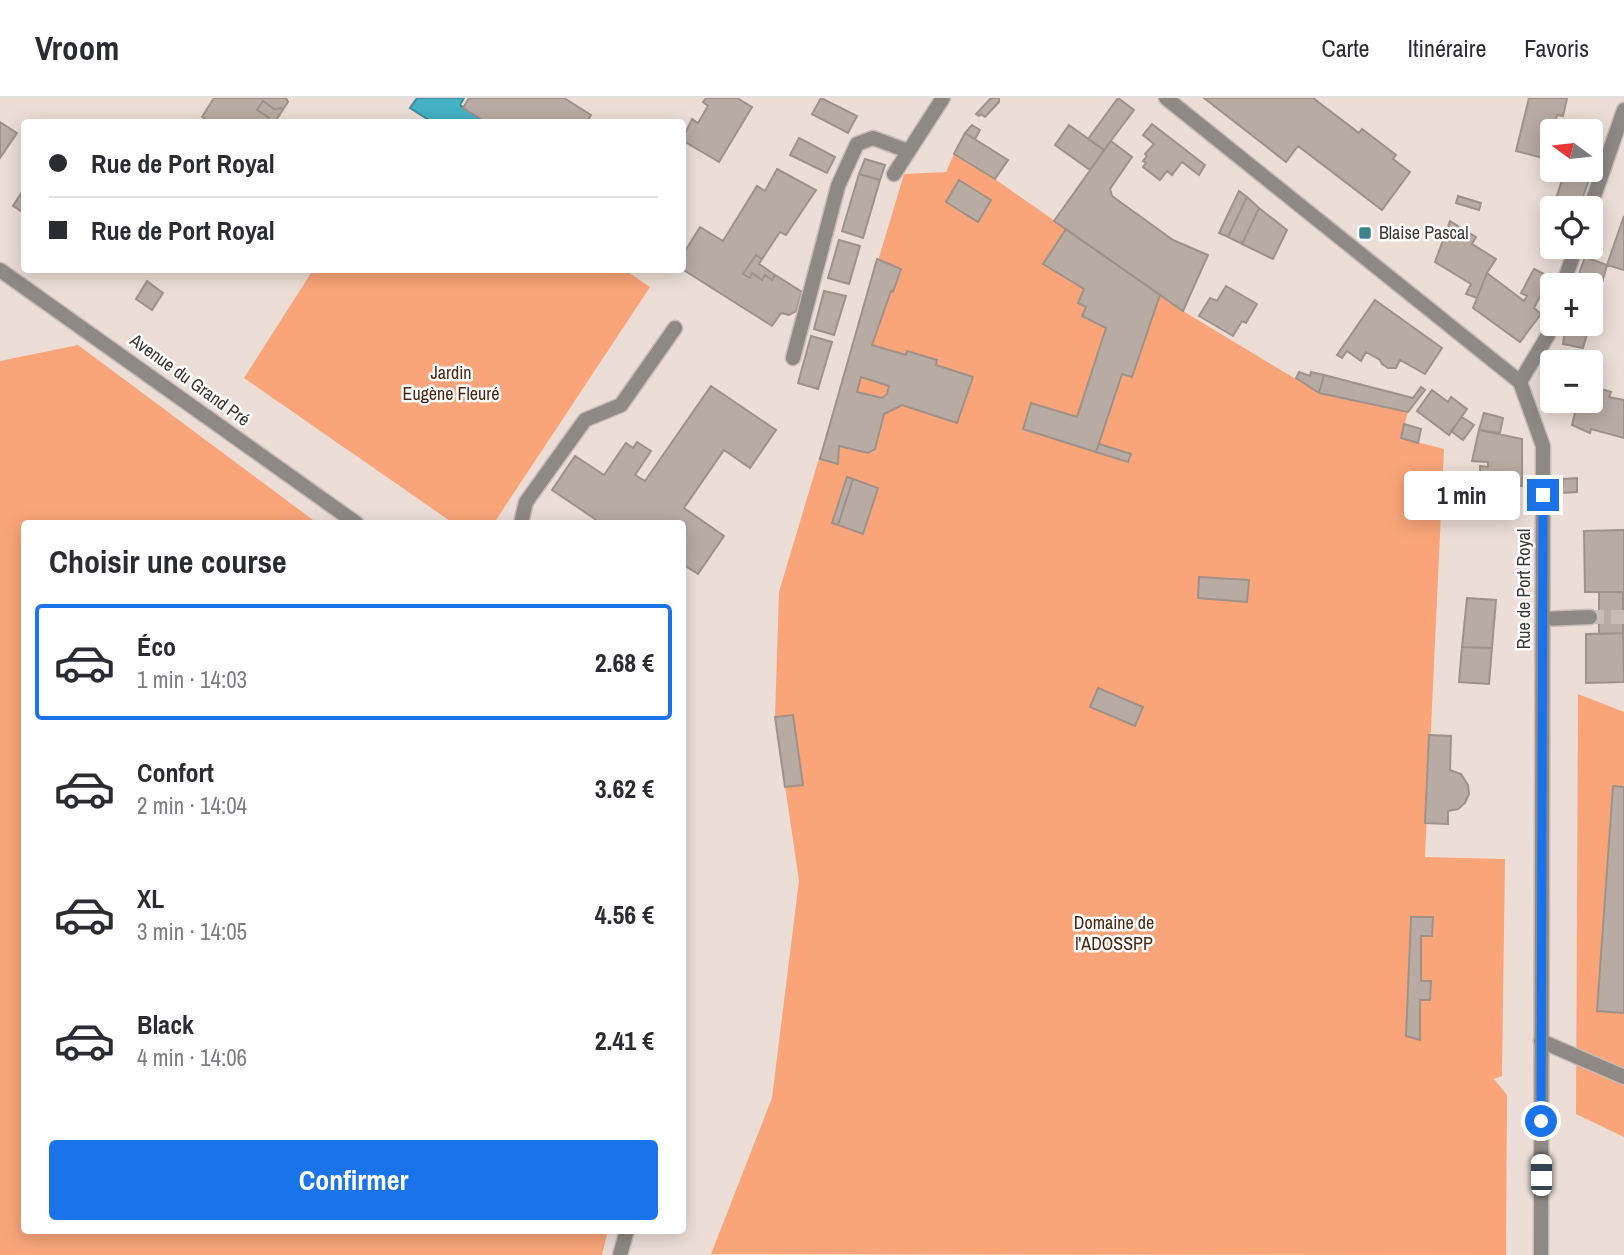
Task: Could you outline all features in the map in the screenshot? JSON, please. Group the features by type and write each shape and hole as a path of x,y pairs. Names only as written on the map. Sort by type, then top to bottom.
{"street":[{"path":"894,174 943,98"},
{"path":"1166,98 1520,382 1547,336"},
{"path":"1594,196 1624,110"},
{"path":"793,358 838,186 857,144 873,138 908,151"},
{"name":"Avenue du Grand Pré","path":"0,270 352,520"},
{"path":"522,520 526,502 585,420 621,405 675,328"},
{"name":"Rue de Port Royal","path":"1520,382 1543,446 1541,1255"},
{"path":"1543,619 1590,617"},
{"path":"1541,1041 1624,1077"},
{"path":"620,1255 626,1234"}],"green space":[{"name":"Domaine de l'ADOSSPP","path":"954,154 995,179 1183,311 1319,393 1408,412 1401,438 1444,449 1425,857 1505,859 1502,1076 1494,1079 1507,1095 1506,1255 711,1254 772,1098 799,881 775,717 779,592 904,174 946,172"},
{"name":"Jardin Eugène Fleuré","path":"311,273 629,273 650,287 496,520 449,520 244,378"},
{"path":"78,345 313,520 21,520 21,1234 607,1234 602,1255 0,1255 0,361"},
{"path":"1578,694 1624,712 1624,1137 1576,1114"}],"water":[{"path":"417,98 464,98 460,105 481,119 427,119 410,108"}],"building":[{"path":"214,98 286,98 288,102 284,108 274,109 263,101 257,110 269,119 202,117"},
{"path":"469,98 564,98 591,115 589,119 481,119 463,108"},
{"path":"706,98 737,98 752,107 719,162 686,142 686,132 692,119 698,123 708,106 703,102"},
{"path":"821,98 857,116 848,133 812,114"},
{"path":"991,98 999,98 999,102 985,117 976,114"},
{"path":"1118,98 1134,110 1104,150 1088,139"},
{"path":"1204,98 1313,98 1359,133 1362,129 1396,155 1393,159 1410,172 1382,210 1298,146 1286,162"},
{"path":"1529,98 1567,98 1563,116 1540,119 1540,157 1516,151"},
{"path":"263,101 274,109 284,108 277,119 269,119 257,110"},
{"path":"0,122 17,133 0,158"},
{"path":"1152,124 1205,165 1199,175 1182,162 1172,175 1167,171 1160,180 1143,167 1146,163 1143,161 1147,156 1145,154 1154,144 1143,135"},
{"path":"972,125 980,130 975,139 965,133"},
{"path":"1069,125 1104,150 1090,170 1055,145"},
{"path":"965,133 1008,160 995,179 954,154"},
{"path":"799,138 835,157 827,173 790,155"},
{"path":"1111,141 1132,157 1110,189 1112,196 1173,240 1208,255 1183,311 1054,221"},
{"path":"865,159 885,165 880,180 859,174"},
{"path":"777,169 816,190 786,235 780,232 762,259 756,255 743,274 750,278 752,273 762,280 765,275 772,280 775,275 802,292 796,311 789,315 781,313 772,326 686,272 686,250 700,227 723,241 757,186 765,191"},
{"path":"859,174 880,180 863,238 842,231"},
{"path":"959,180 991,200 978,222 946,202"},
{"path":"1561,182 1588,182 1583,196 1557,196"},
{"path":"1239,191 1247,197 1228,237 1219,233"},
{"path":"21,194 21,211 13,206"},
{"path":"1458,196 1481,203 1479,210 1456,203"},
{"path":"1247,197 1259,208 1242,244 1228,237"},
{"path":"1259,208 1287,230 1273,259 1242,244"},
{"path":"1624,216 1624,270 1607,265"},
{"path":"1450,221 1476,237 1472,244 1496,259 1477,298 1466,294 1471,284 1435,262"},
{"path":"1066,229 1160,295 1132,377 1122,374 1096,452 1023,429 1031,403 1077,417 1106,328 1082,316 1086,307 1078,303 1084,289 1043,264"},
{"path":"839,240 860,246 849,284 828,278"},
{"path":"756,255 762,259 759,264 775,275 772,280 765,275 762,280 752,273 750,278 743,274"},
{"path":"877,259 901,269 872,345 937,360 936,365 973,377 957,423 902,405 884,414 875,449 868,453 839,446 838,464 820,459","holes":["861,377 889,386 887,394 882,398 857,392"]},
{"path":"1584,259 1607,265 1603,279 1603,273 1579,273"},
{"path":"1534,269 1542,273 1540,296 1534,308 1540,315 1520,342 1473,308 1487,273 1524,301 1527,296 1521,293"},
{"path":"147,281 163,293 152,310 136,299"},
{"path":"1226,286 1257,304 1246,323 1242,321 1233,336 1199,316 1210,298 1217,301"},
{"path":"824,291 846,296 834,335 814,329"},
{"path":"1375,300 1442,348 1425,374 1400,360 1396,368 1388,368 1366,352 1361,361 1347,351 1342,358 1337,355"},
{"path":"811,336 832,342 818,389 798,383"},
{"path":"1564,336 1586,336 1583,348 1563,344"},
{"path":"1299,372 1310,376 1311,372 1324,375 1319,393 1296,378"},
{"path":"1324,375 1413,398 1421,387 1425,390 1408,412 1319,393"},
{"path":"711,386 776,430 750,468 724,450 684,508 724,536 698,574 686,566 686,520 597,520 552,490 575,456 604,475 626,443 633,448 637,442 651,451 635,475 645,481"},
{"path":"1432,390 1448,402 1451,397 1467,409 1449,435 1417,411"},
{"path":"1603,390 1611,392 1609,397 1624,400 1624,438 1591,429 1590,433 1572,425 1575,413 1603,413"},
{"path":"1484,413 1503,418 1500,433 1479,430"},
{"path":"1462,417 1474,425 1463,440 1451,431"},
{"path":"1404,424 1421,429 1418,443 1401,438"},
{"path":"1479,430 1522,439 1522,486 1500,478 1499,490 1495,489 1494,505 1473,503 1475,473 1480,473 1480,466 1488,467 1488,462 1472,461"},
{"path":"1099,444 1131,454 1128,462 1096,452"},
{"path":"847,477 853,479 838,525 832,523"},
{"path":"1577,478 1577,492 1562,493 1563,479"},
{"path":"853,479 878,488 863,534 838,525"},
{"path":"1624,530 1624,592 1585,592 1584,531"},
{"path":"1199,577 1249,580 1247,602 1198,598"},
{"path":"1599,592 1623,592 1623,633 1599,634"},
{"path":"1467,598 1496,600 1492,648 1462,647"},
{"path":"1623,633 1624,682 1586,683 1586,634"},
{"path":"1462,647 1492,648 1489,684 1459,682"},
{"path":"1098,688 1143,707 1135,726 1090,707"},
{"path":"793,715 803,785 785,787 775,717"},
{"path":"1429,735 1451,736 1450,770 1461,774 1468,785 1469,794 1465,803 1458,809 1448,811 1448,824 1425,823"},
{"path":"1613,786 1624,787 1624,1013 1597,1011"},
{"path":"1411,917 1433,917 1432,936 1421,936 1421,981 1431,981 1430,1000 1420,1000 1420,1040 1406,1036"}],"tunnel":[{"path":"1590,617 1624,617"}],"place":[{"name":"Blaise Pascal","path":"1365,233"}],"route":[{"path":"1541,1121 1543,495"}]}
